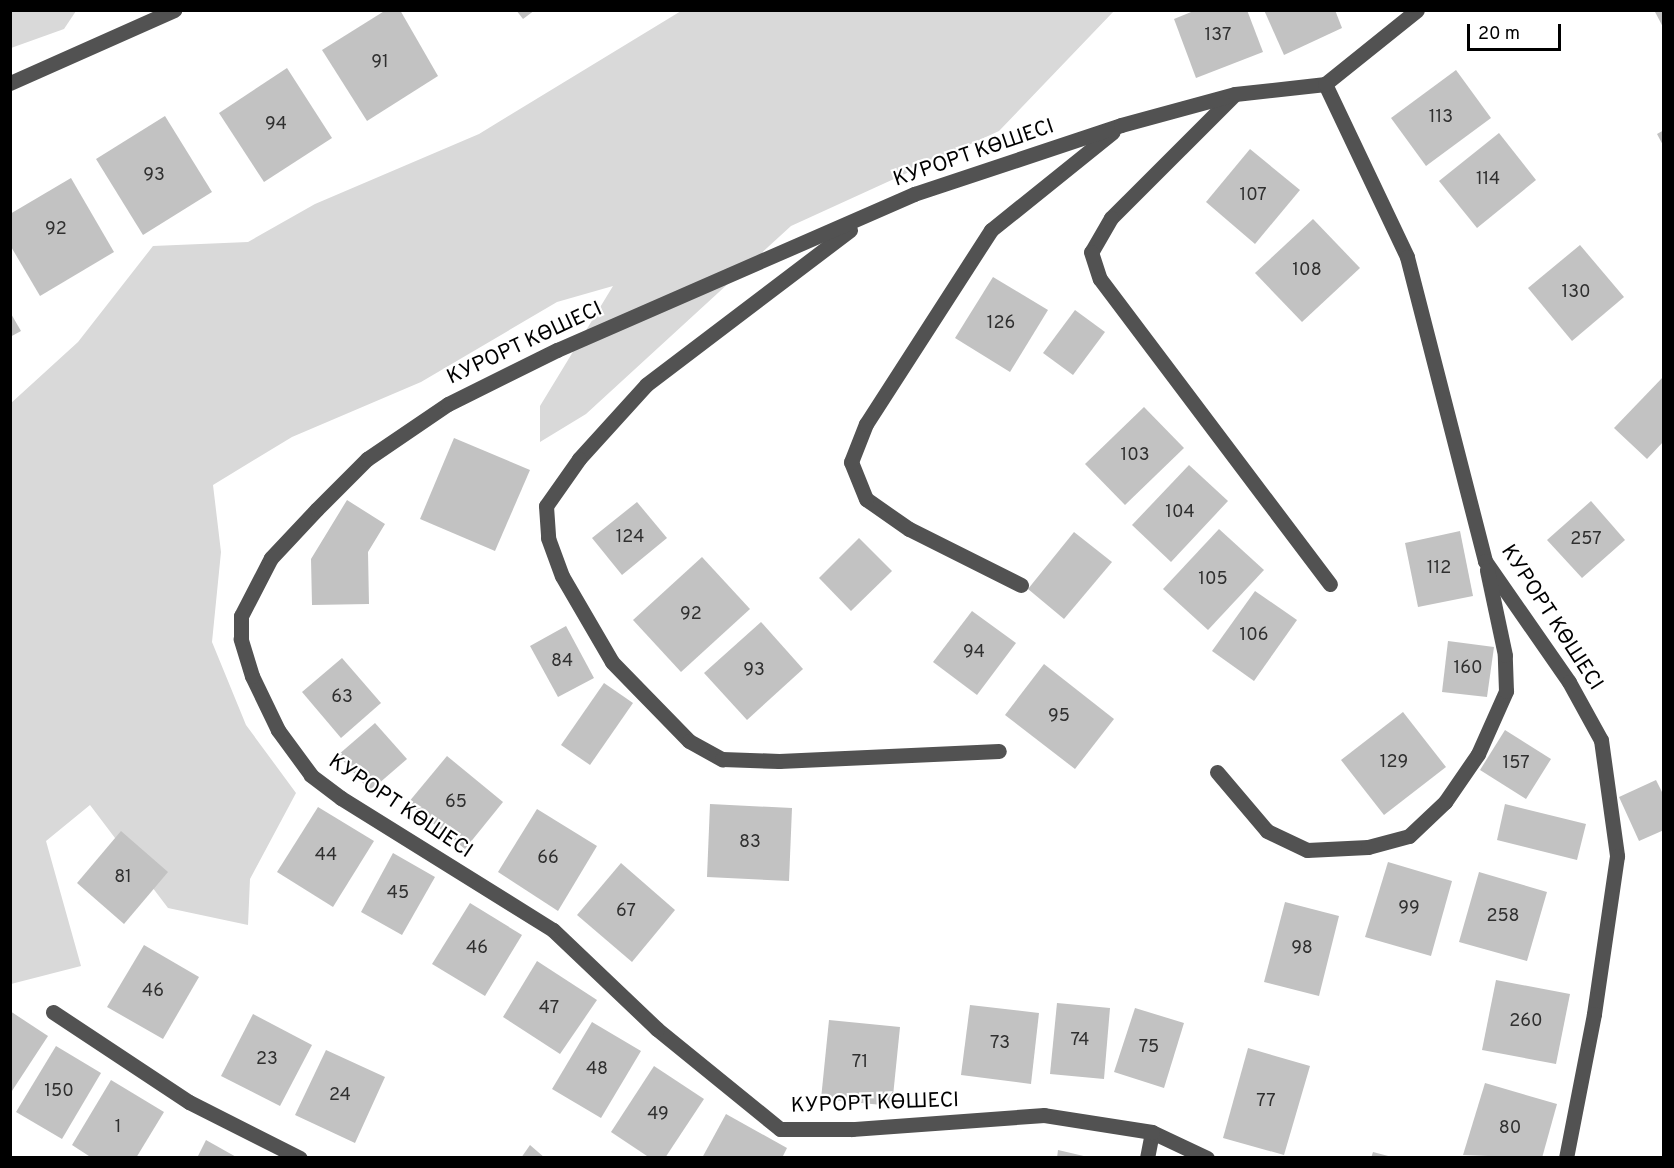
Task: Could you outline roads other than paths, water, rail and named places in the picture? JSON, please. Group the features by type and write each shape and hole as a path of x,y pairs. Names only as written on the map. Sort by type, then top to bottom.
{"street":[{"path":"10,83 174,10"},
{"path":"1325,84 1417,10"},
{"name":"КУРОРТ КӨШЕСІ","path":"1208,1158 1152,1132 1044,1115 852,1129 780,1129 657,1029 553,930 341,798 311,774 278,730 252,676 241,639 241,616 252,589 271,558 367,459 448,404 557,350 869,216 914,194 1122,125 1235,94 1325,84 1407,257 1485,561 1569,682 1601,741 1617,856 1594,1014 1566,1158"},
{"path":"1235,94 1111,218 1091,252 1100,279 1330,584"},
{"path":"1020,585 909,529 866,499 851,462 866,424 991,230 1122,125"},
{"path":"869,216 646,385 579,459 546,506 548,538 562,576 612,662 689,741 722,759 779,761 999,751"},
{"path":"1217,772 1267,831 1307,850 1368,847 1409,836 1445,802 1479,754 1506,691 1505,655 1485,561"},
{"path":"53,1012 189,1102 300,1158"},
{"path":"1147,1158 1152,1132"}]}
